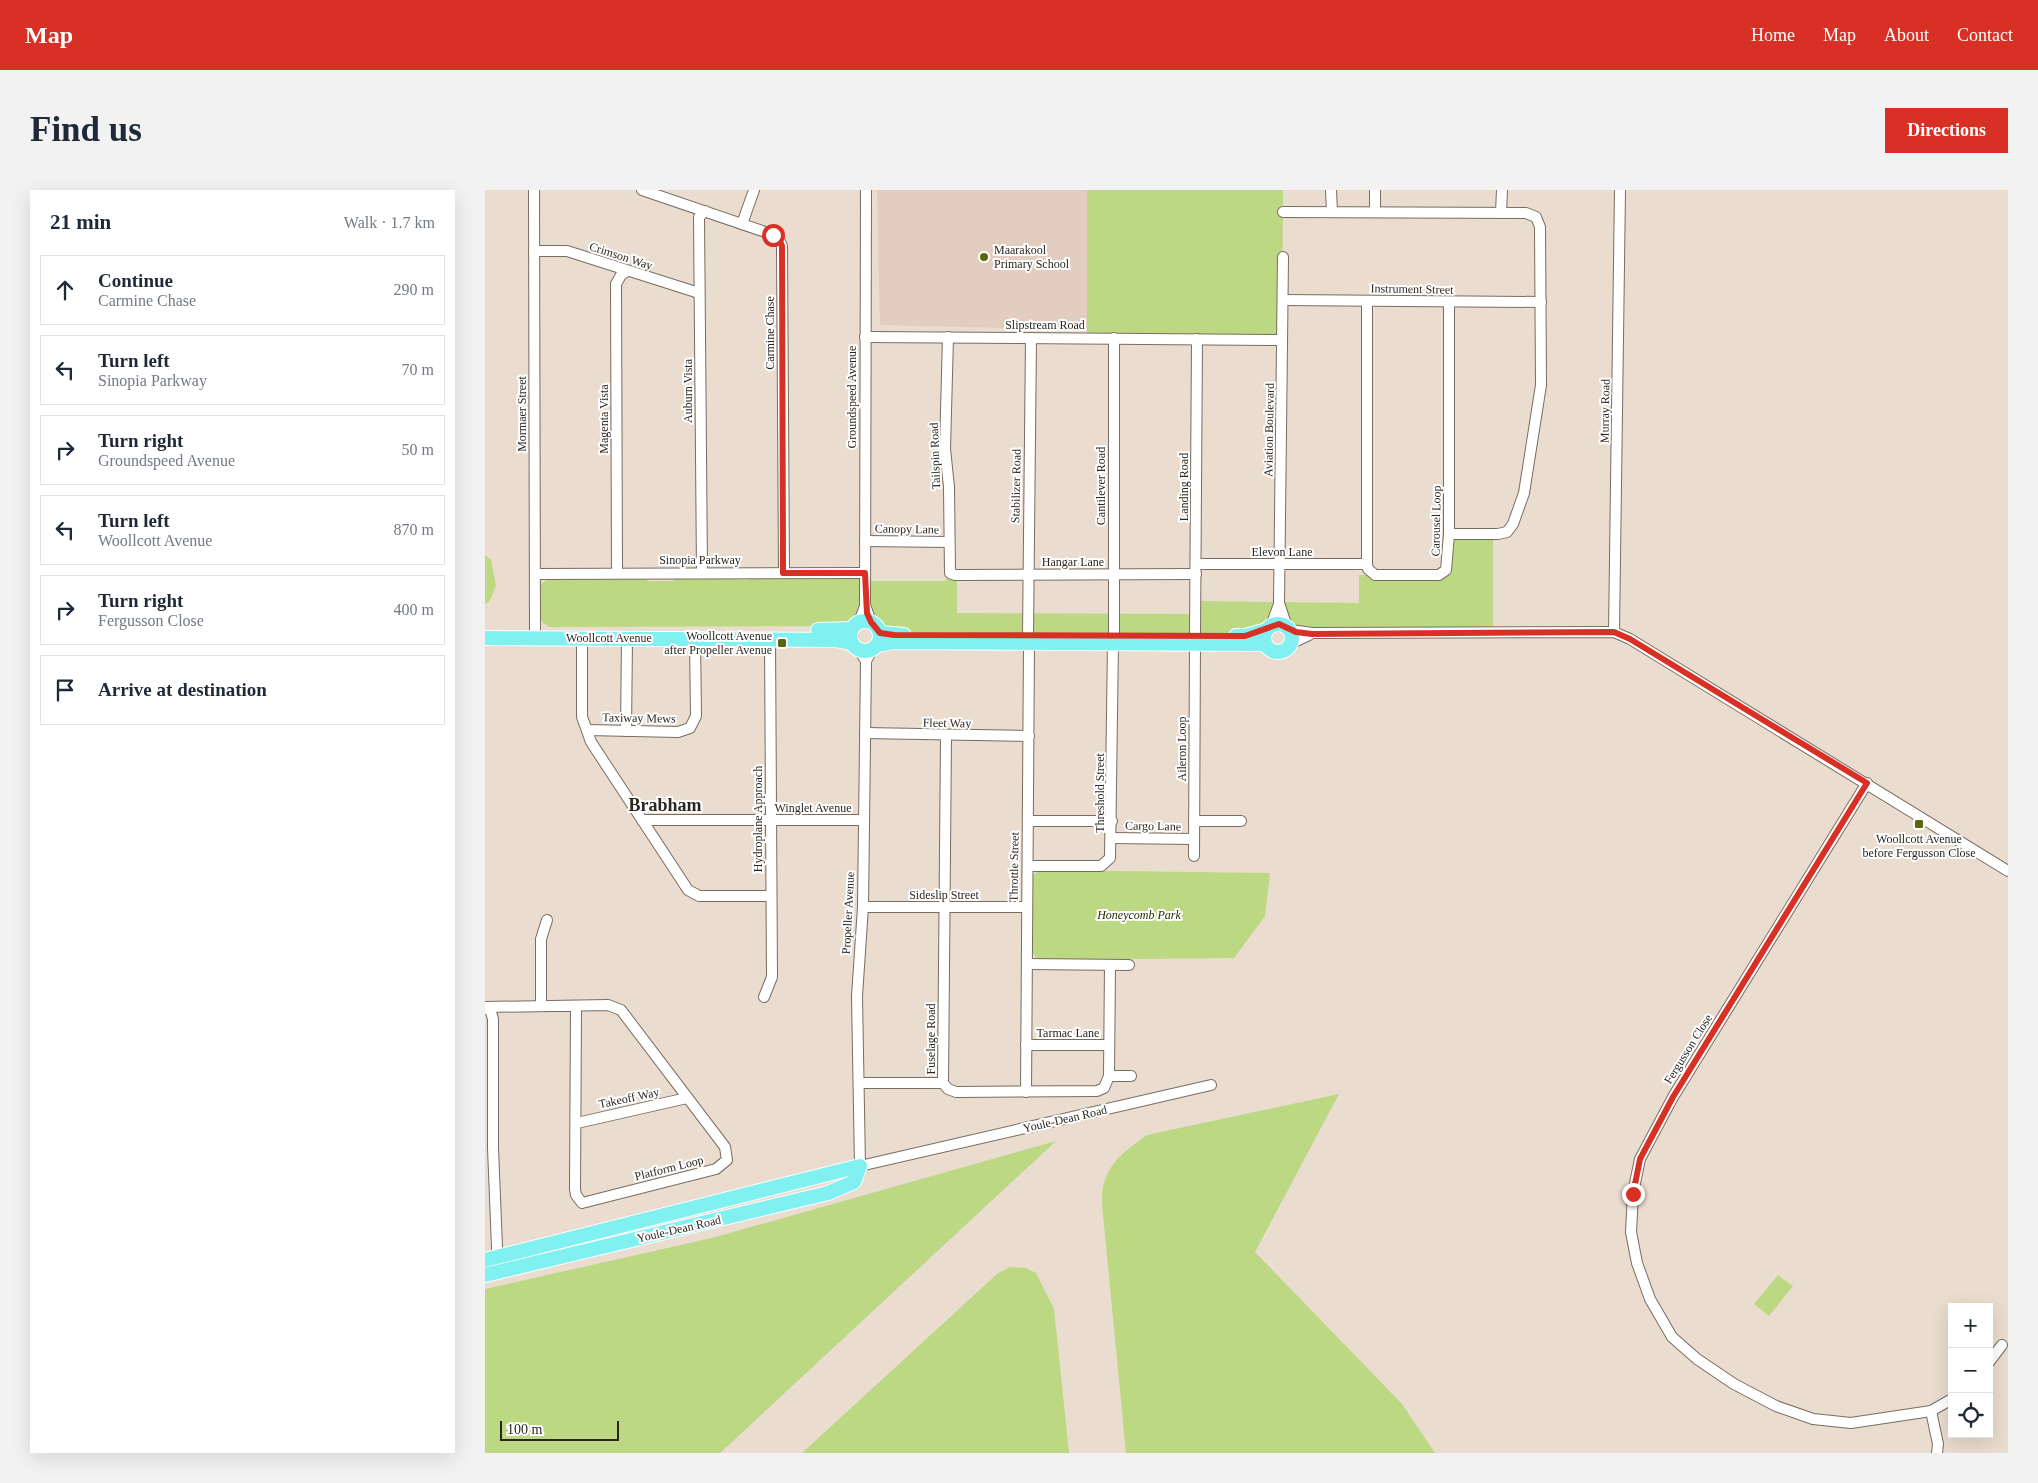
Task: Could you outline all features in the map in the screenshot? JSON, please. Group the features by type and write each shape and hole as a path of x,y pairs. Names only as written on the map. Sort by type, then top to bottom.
{"main road":[{"name":"Woollcott Avenue","path":"485,638 535,634 860,624"},
{"path":"860,624 868,647"},
{"path":"860,624 868,647"},
{"name":"Woollcott Avenue","path":"485,630 582,638 836,640 868,647 894,635 1028,639 1195,639 1245,636 1279,624 1290,633 1289,648 1281,652 1272,651 1265,644 1195,639"},
{"path":"1265,644 1264,637 1269,628"},
{"name":"Youle-Dean Road","path":"491,1258 860,1166"},
{"name":"Youle-Dean Road","path":"491,1274 835,1191 854,1182 860,1166"}],"street":[{"name":"Mormaer Street","path":"534,190 535,634"},
{"name":"Carmine Chase","path":"645,190 773,235 779,239 782,246 783,573"},
{"path":"742,224 755,190"},
{"name":"Groundspeed Avenue","path":"860,624 865,605 866,190"},
{"path":"1331,190 1331,212"},
{"path":"1375,190 1375,212"},
{"path":"1501,213 1502,190"},
{"name":"Murray Road","path":"1614,632 1620,190"},
{"name":"Auburn Vista","path":"702,572 699,217 705,211"},
{"path":"1283,212 1526,213 1536,217 1540,227 1541,385 1524,494 1513,524 1507,532 1498,534 1449,534"},
{"name":"Crimson Way","path":"534,251 567,251 699,293"},
{"name":"Aviation Boulevard","path":"1283,257 1279,603 1290,633"},
{"name":"Magenta Vista","path":"617,573 616,284 621,274 627,271"},
{"name":"Instrument Street","path":"1283,300 1541,302"},
{"path":"1367,301 1367,564"},
{"name":"Carousel Loop","path":"1367,564 1368,569 1375,575 1439,575 1446,570 1449,534 1449,302"},
{"name":"Slipstream Road","path":"865,337 1282,340"},
{"name":"Tailspin Road","path":"948,337 945,449 949,487 950,573"},
{"name":"Stabilizer Road","path":"1028,639 1031,338"},
{"name":"Cantilever Road","path":"1114,338 1114,639"},
{"name":"Landing Road","path":"1195,639 1197,340"},
{"name":"Canopy Lane","path":"865,541 949,542"},
{"name":"Elevon Lane","path":"1196,569 1279,564 1367,564"},
{"name":"Hangar Lane","path":"950,573 955,575 1113,574 1196,569"},
{"name":"Sinopia Parkway","path":"535,574 865,573"},
{"name":"Aviation Boulevard","path":"1269,628 1279,603"},
{"name":"Woollcott Avenue","path":"1290,633 1614,632 1630,639 2008,871"},
{"path":"582,638 582,717 591,742 688,890 699,896 770,896"},
{"path":"626,730 627,638"},
{"name":"Taxiway Mews","path":"587,730 678,732 690,728 696,716 695,639"},
{"name":"Hydroplane Approach","path":"764,997 771,977 771,639"},
{"name":"Throttle Street","path":"1026,1092 1028,639"},
{"name":"Threshold Street","path":"1028,866 1101,866 1110,858 1112,838 1114,639"},
{"name":"Aileron Loop","path":"1194,856 1195,639"},
{"name":"Propeller Avenue","path":"860,1166 857,996 863,907 868,647"},
{"name":"Fleet Way","path":"865,733 946,736 1029,736"},
{"name":"Fuselage Road","path":"946,736 943,1083 948,1089 956,1092 1097,1091 1104,1088 1109,1076"},
{"name":"Fergusson Close","path":"1867,783 1673,1097 1640,1159 1633,1194 1631,1232 1637,1263 1650,1300 1672,1337 1697,1359 1734,1384 1776,1406 1813,1419 1851,1423 1931,1411 1948,1401"},
{"name":"Winglet Avenue","path":"642,820 864,820"},
{"path":"1028,821 1112,821"},
{"path":"1194,821 1241,821"},
{"name":"Cargo Lane","path":"1112,838 1194,839"},
{"name":"Sideslip Street","path":"863,907 1026,907"},
{"path":"541,1006 541,938 547,920"},
{"path":"1027,964 1129,965"},
{"path":"1110,965 1109,1076 1131,1076"},
{"name":"Platform Loop","path":"485,1007 608,1005 621,1010 725,1147 727,1160 716,1169 582,1203 575,1189 577,1123 576,1007"},
{"path":"485,1007 491,1012 493,1019 489,1070 489,1149 496,1224 491,1258 491,1274"},
{"name":"Tarmac Lane","path":"1026,1045 1109,1045"},
{"path":"859,1083 943,1083"},
{"name":"Youle-Dean Road","path":"860,1166 1211,1085"},
{"name":"Takeoff Way","path":"577,1123 687,1098"},
{"path":"485,1227 496,1224"},
{"path":"1993,1357 2002,1345"},
{"path":"1931,1411 1938,1444 1937,1453"}],"shaded area":[{"name":"Maarakool Primary School","path":"877,190 1087,190 1091,330 880,325"}],"green space":[{"path":"1087,190 1283,190 1282,340 1087,338"},
{"path":"1449,534 1493,536 1493,633 1312,633 1279,624 1247,635 892,635 870,622 859,622 851,629 823,626 549,627 540,620 539,586 549,578 603,579 644,577 648,581 673,581 676,577 729,576 743,580 758,576 865,573 866,581 945,581 950,573 957,575 957,613 1195,614 1196,601 1359,603 1359,575 1439,575 1443,573"},
{"path":"485,555 491,560 496,586 489,602 485,604"},
{"name":"Honeycomb Park","path":"1040,870 1270,873 1265,916 1234,958 1040,960 1035,957 1031,948 1031,877"},
{"path":"1339,1094 1255,1252 1402,1404 1435,1453 1126,1453 1102,1204 1102,1192 1109,1172 1121,1156 1147,1135"},
{"path":"1056,1141 720,1453 485,1453 485,1289 712,1238"},
{"path":"1010,1267 1026,1268 1036,1273 1054,1309 1069,1453 802,1453 997,1274"},
{"path":"1778,1275 1793,1286 1769,1316 1754,1304"}],"place":[{"name":"Maarakool Primary School","path":"984,257"},
{"name":"Woollcott Avenue after Propeller Avenue","path":"782,643"},
{"name":"Woollcott Avenue before Fergusson Close","path":"1919,824"}],"district":[{"name":"Brabham","path":"665,805"}],"route":[{"path":"773,235 779,239 782,246 783,573 865,573 865,605 871,622 875,624 880,633 894,635 1245,636 1267,630 1275,624 1284,625 1296,632 1312,634 1614,632 1630,639 1867,783 1673,1097 1640,1159 1633,1194"}]}
